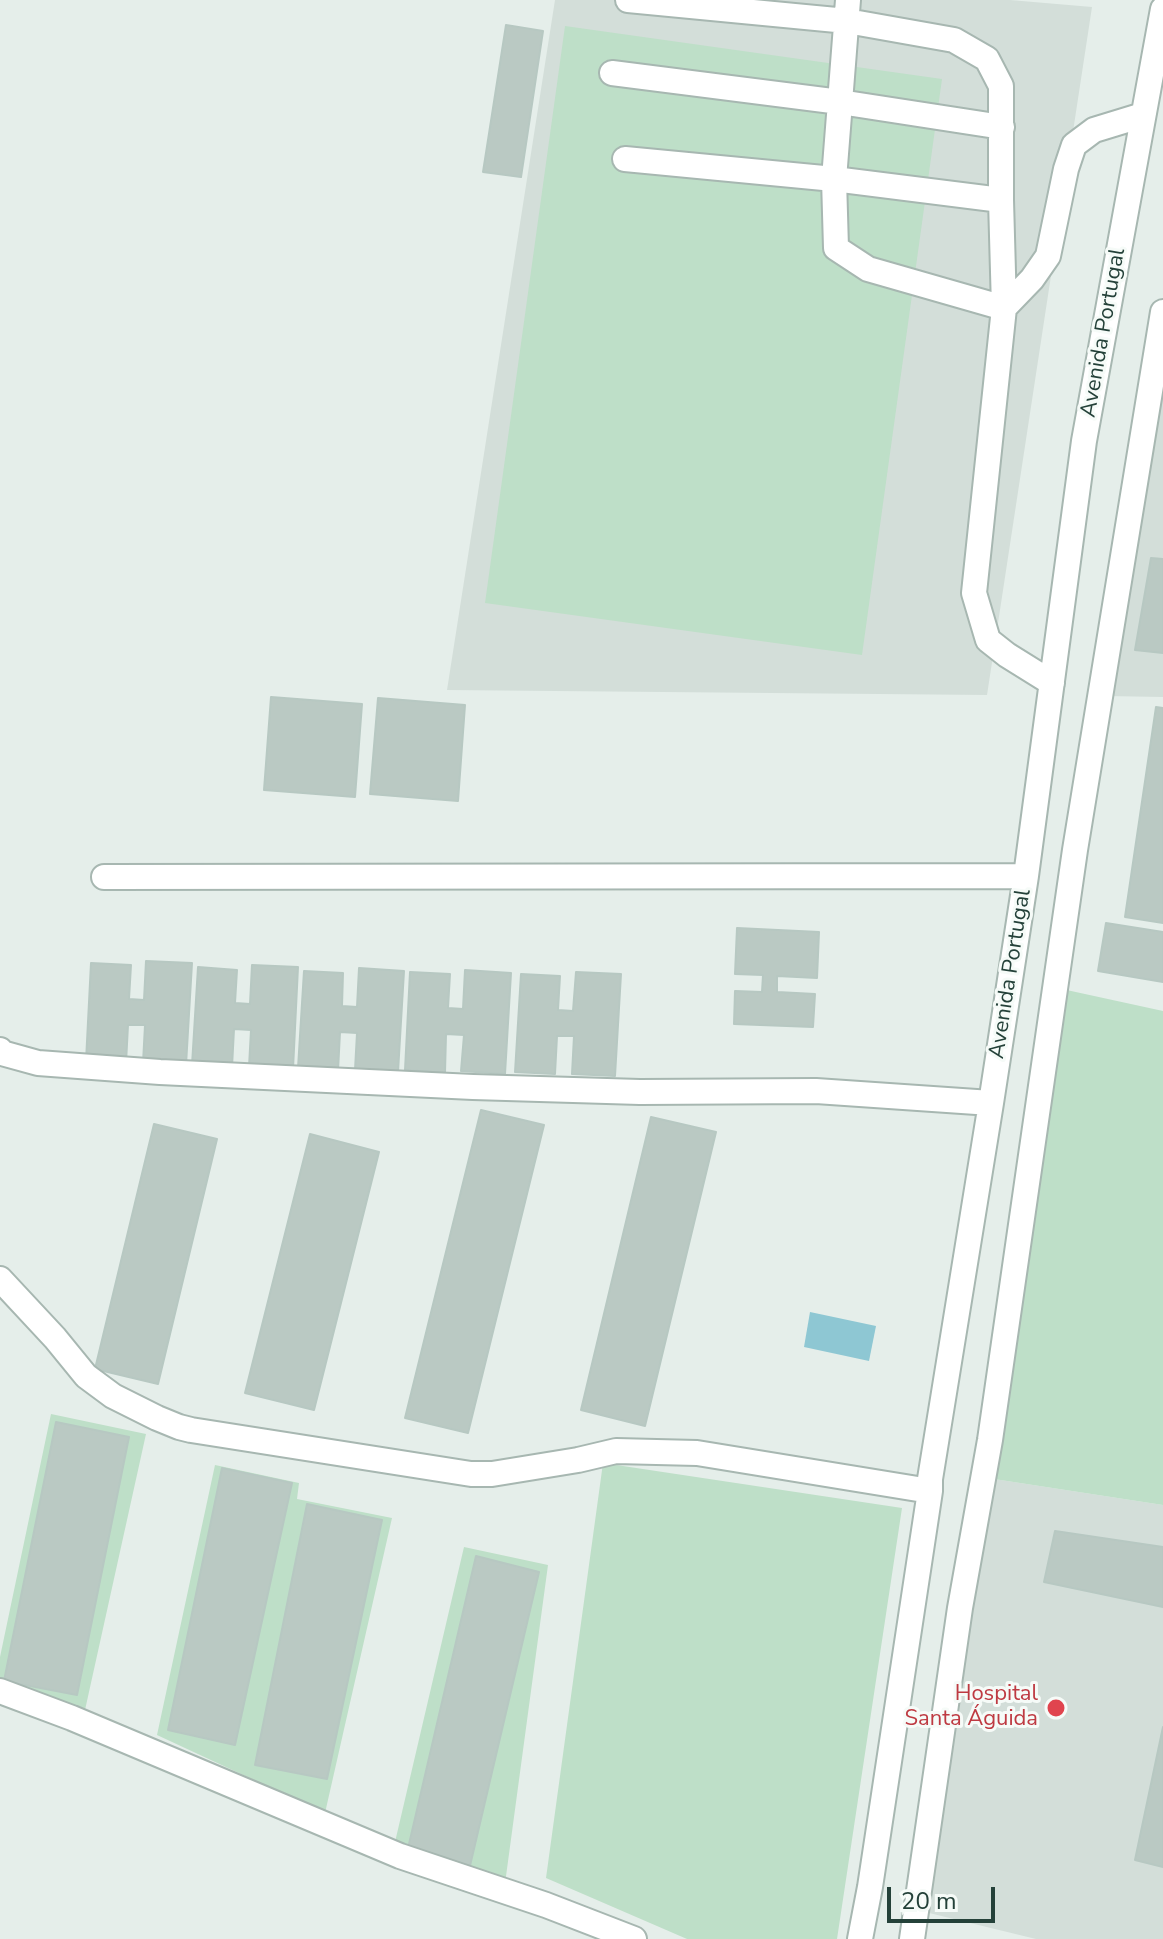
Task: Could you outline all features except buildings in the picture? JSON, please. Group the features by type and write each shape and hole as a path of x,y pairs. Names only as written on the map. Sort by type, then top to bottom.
{"street":[{"path":"628,0 848,10 954,40 987,59 1001,86 1004,308 974,593 988,640 1052,683"},
{"name":"Avenida Portugal","path":"860,1939 1026,876 1084,441 1163,9"},
{"path":"848,10 834,179 836,248 868,269 1004,308"},
{"path":"612,73 840,102 1002,127"},
{"path":"1004,308 1032,279 1048,256 1074,145 1094,130 1143,115"},
{"path":"625,159 834,179 1001,200"},
{"name":"Avenida Portugal","path":"912,1939 960,1608 990,1440 1077,834 1163,312"},
{"path":"104,877 1026,876"},
{"path":"0,1050 38,1063 276,1079 640,1092 816,1091 991,1103"},
{"path":"0,1279 86,1376 113,1396 179,1427 471,1474 492,1474 616,1451 697,1453 930,1491"},
{"path":"0,1691 72,1718 400,1856 546,1905 634,1939"}],"shaded area":[{"path":"555,0 1010,0 1092,7 987,695 447,690"},
{"path":"1163,316 1163,697 1106,696"},
{"name":"Hospital Santa Águida","path":"981,1477 1163,1505 1163,1939 1036,1939 921,1911"}],"green space":[{"path":"565,26 942,79 862,655 485,603"},
{"path":"1062,989 1163,1011 1163,1505 981,1477"},
{"path":"51,1414 146,1434 85,1710 0,1680 0,1657"},
{"path":"603,1463 902,1508 837,1939 687,1939 546,1878"},
{"path":"215,1465 299,1483 297,1499 392,1518 325,1813 157,1735"},
{"path":"464,1547 548,1565 504,1891 395,1842"}],"water":[{"path":"810,1312 876,1326 869,1361 804,1347"}],"place":[{"name":"Hospital Santa Águida","path":"1056,1708"}]}
